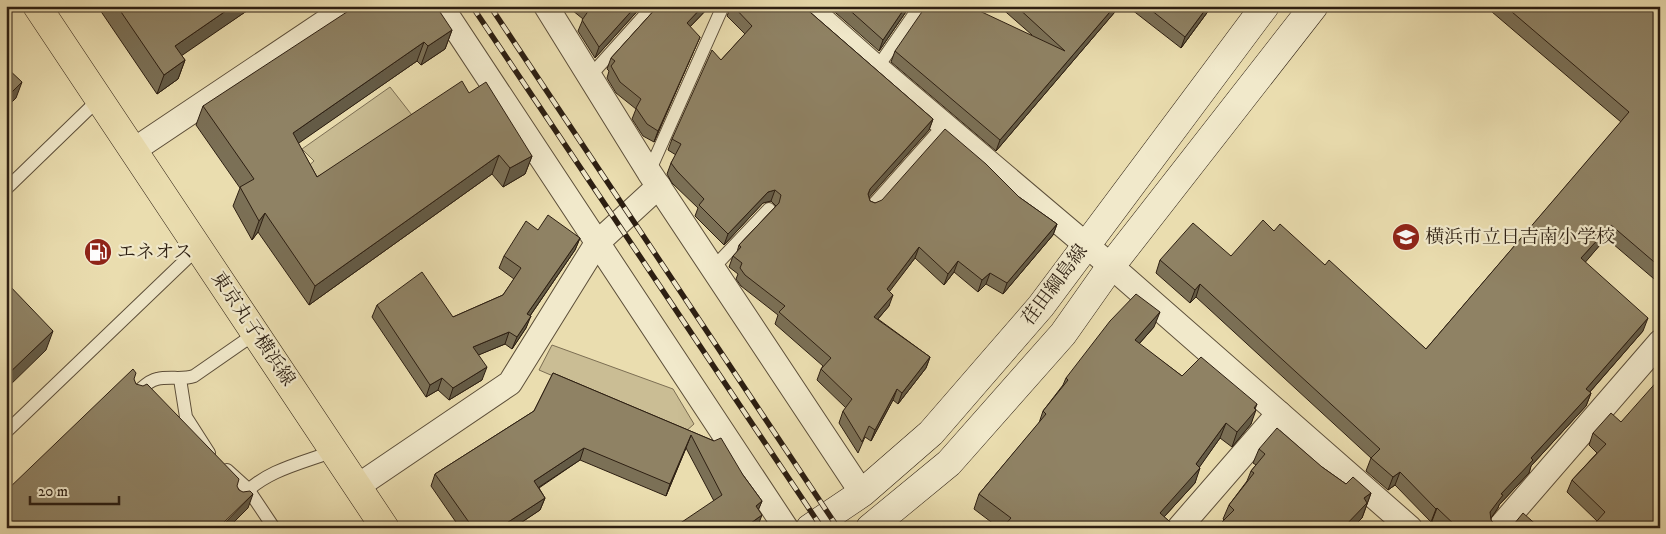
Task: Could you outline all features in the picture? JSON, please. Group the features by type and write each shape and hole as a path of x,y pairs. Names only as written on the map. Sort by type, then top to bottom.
{"main road":[{"name":"東京丸子横浜線","path":"37,6 385,528"},
{"name":"荏田綱島線","path":"810,528 862,493 932,433 1041,306 1265,6"},
{"name":"荏田綱島線","path":"878,525 949,463 1062,334 1111,266 1314,6"}],"street":[{"path":"134,150 349,6"},
{"path":"440,6 786,528"},
{"path":"546,6 654,179 862,493"},
{"path":"814,9 877,68 1111,266 1410,528"},
{"path":"358,486 510,383 597,243 654,179"},
{"path":"1499,528 1660,342"},
{"path":"1179,528 1279,413"}],"lane":[{"path":"590,76 653,6"},
{"path":"654,179 723,6"},
{"path":"877,68 920,6"},
{"path":"6,189 100,99"},
{"path":"872,206 944,125"},
{"path":"714,268 769,209"},
{"path":"6,432 199,247"},
{"path":"137,392 158,379 180,379 194,376 256,333"},
{"path":"180,379 186,417 211,455 274,528"},
{"path":"244,494 270,474 334,451"}],"shaded area":[{"path":"390,87 415,119 315,186 305,169 314,161 302,149"},
{"path":"552,345 673,389 694,424 685,432 539,370"}],"building":[{"path":"117,6 233,6 175,46 185,60 164,75"},
{"path":"356,6 436,6 452,30 428,46 424,42 293,133 317,177 462,81 469,93 486,82 532,156 510,168 499,155 315,286 265,213 259,221 240,187 254,179 203,106"},
{"path":"584,6 636,6 599,47 582,20 589,10"},
{"path":"658,6 703,6 687,23 700,37 658,131 647,124 636,108 641,99 620,82 611,66 615,61 611,58"},
{"path":"733,6 803,6 933,119 870,189 868,194 870,201 875,203 882,200 945,129 986,164 1019,197 1057,224 1007,283 990,273 982,280 958,261 948,274 919,247 887,289 893,295 874,317 930,357 902,393 897,389 875,430 869,426 862,442 843,411 852,399 821,369 831,358 779,312 785,306 745,275 740,268 742,263 733,256 741,247 739,245 779,203 781,195 775,190 768,192 728,234 699,205 704,199 671,163 681,144 672,139 712,50 721,60 752,26"},
{"path":"845,6 906,6 883,40"},
{"path":"926,6 969,6 1065,51 1016,6 1115,6 1000,140 895,51"},
{"path":"1146,6 1208,6 1185,37"},
{"path":"1505,6 1658,6 1660,8 1660,267 1611,225 1581,258 1648,318 1586,389 1591,393 1531,458 1533,460 1501,494 1503,495 1490,512 1491,520 1501,528 1458,528 1436,509 1400,472 1393,477 1371,458 1380,449 1200,284 1195,290 1160,260 1193,223 1231,256 1263,220 1274,231 1280,224 1325,265 1329,260 1426,349 1629,112"},
{"path":"6,67 22,82 6,98"},
{"path":"548,215 580,238 527,314 531,316 517,337 509,332 473,347 487,367 453,388 442,378 430,385 377,305 422,272 453,317 503,295 521,268 504,256 526,221 538,230"},
{"path":"6,282 53,331 6,376"},
{"path":"1136,294 1160,312 1135,340 1182,376 1201,357 1257,404 1254,408 1256,410 1237,432 1226,423 1196,464 1200,468 1160,513 1177,528 1003,528 1011,518 979,494 1046,414 1043,411 1068,380 1066,378 1110,321"},
{"path":"133,369 136,373 134,379 136,384 143,386 147,384 239,479 237,486 239,490 243,492 250,491 253,494 220,526 222,528 6,528 6,491"},
{"path":"553,373 714,441 721,438 743,475 762,501 756,506 762,515 744,528 673,528 722,495 691,435 670,484 584,448 534,481 545,498 499,528 473,528 435,474 534,411"},
{"path":"1660,378 1660,528 1591,528 1605,512 1572,480 1606,444 1593,433 1611,413 1621,422"},
{"path":"1277,428 1322,467 1346,484 1353,477 1371,493 1364,498 1367,503 1343,528 1216,528 1234,510 1229,505 1254,473 1251,471 1265,454 1259,449"},
{"path":"1523,513 1540,528 1509,528"}],"railway":[{"path":"472,6 822,528"},
{"path":"490,6 838,528"}],"place":[{"name":"横浜市立日吉南小学校","path":"1406,237"},
{"name":"エネオス","path":"98,252"}]}
